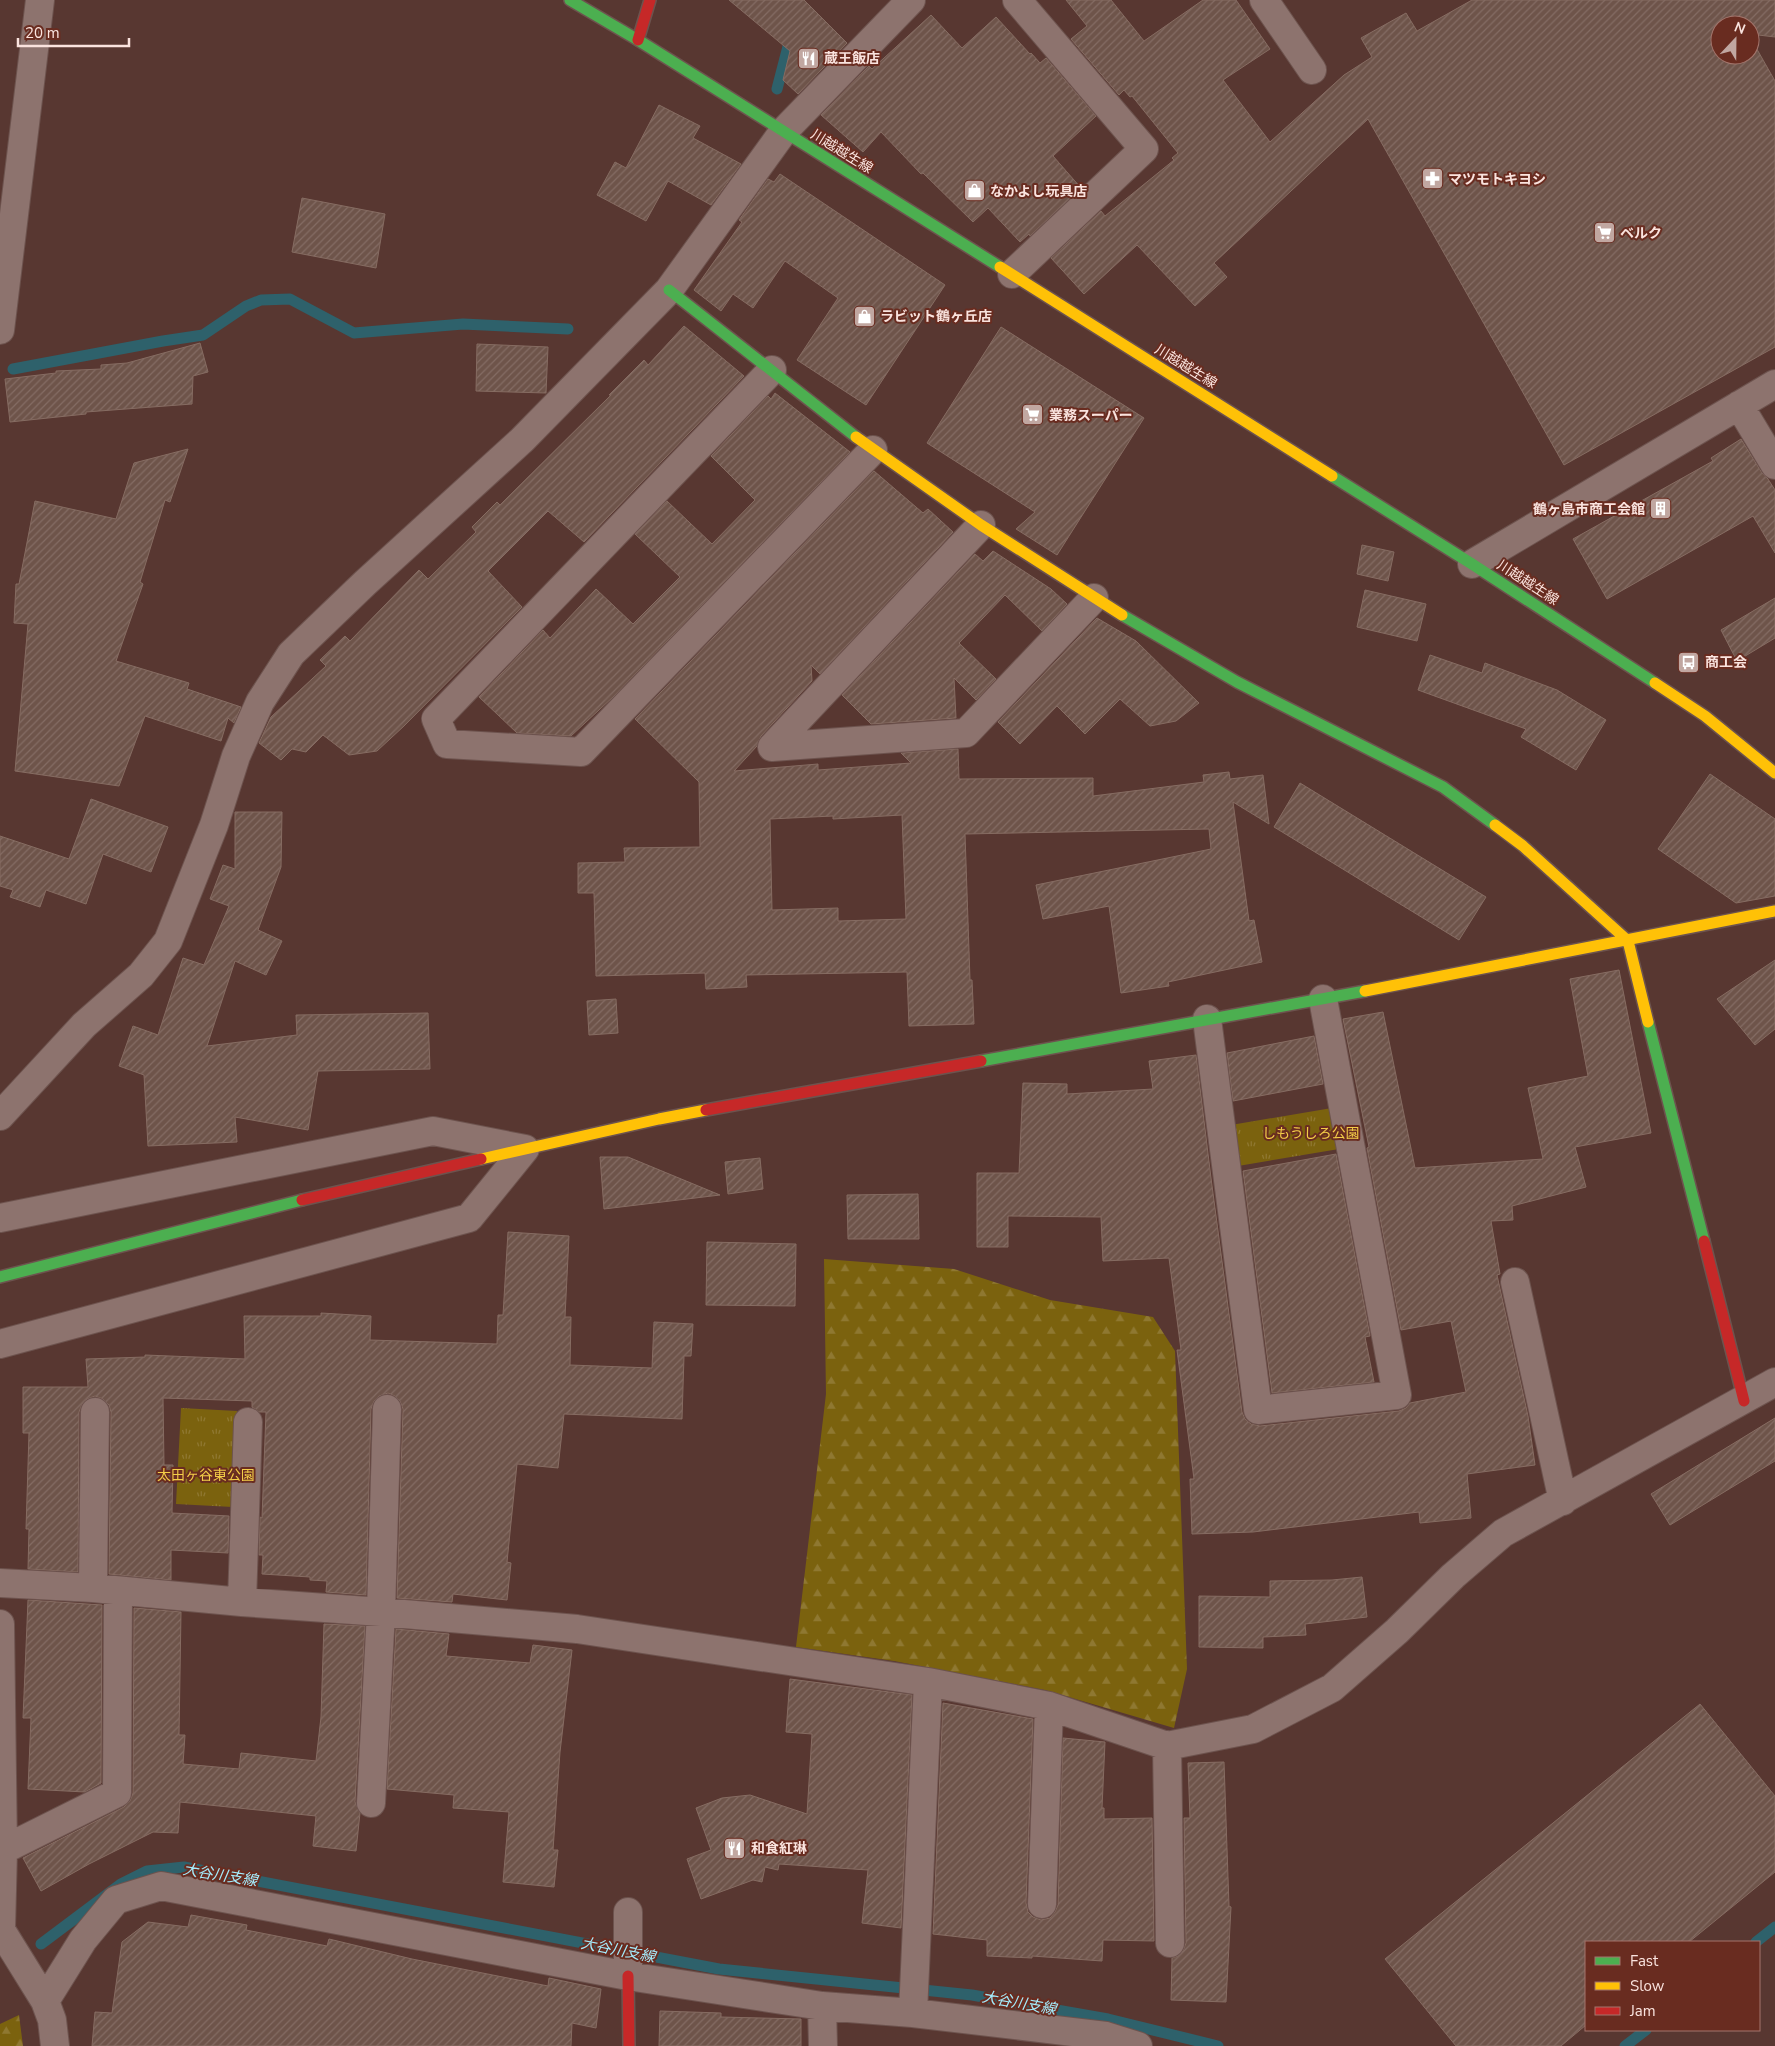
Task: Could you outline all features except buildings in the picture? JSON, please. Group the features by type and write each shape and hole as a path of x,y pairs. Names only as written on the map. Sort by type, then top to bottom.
{"street":[{"path":"0,330 40,0"},
{"name":"川越越生線","path":"570,0 638,40 1472,564 1705,716 1775,773"},
{"path":"638,40 650,0"},
{"path":"0,1116 84,1025 140,975 168,941 214,825 236,756 260,702 291,654 365,583 522,440 669,290 783,132 911,0"},
{"path":"1012,274 1144,149 1017,0"},
{"path":"1264,0 1312,70"},
{"path":"669,290 872,450 1094,598 1237,682 1443,787 1523,846 1628,941 1744,1400"},
{"path":"772,370 436,719 447,744 581,752 872,450"},
{"path":"1472,564 1775,384"},
{"path":"1739,405 1775,465"},
{"path":"982,525 772,747 966,733 1094,598"},
{"path":"0,1277 285,1204 659,1119 1322,999 1775,911"},
{"path":"1207,1019 1258,1410 1397,1395 1322,999"},
{"path":"0,1218 433,1131 525,1149"},
{"path":"0,1344 469,1218 525,1149"},
{"path":"1515,1282 1563,1501"},
{"path":"0,1583 105,1589 577,1629 928,1682 1049,1706 1167,1746 1253,1729 1332,1688 1397,1631 1452,1576 1503,1533 1775,1382"},
{"path":"371,1803 381,1612 387,1409"},
{"path":"3,1850 117,1793 95,1412"},
{"path":"242,1602 248,1422"},
{"path":"0,1624 3,1850 1,1930 45,2001 52,2020 55,2046"},
{"path":"913,2013 928,1682"},
{"path":"1042,1904 1049,1706"},
{"path":"1167,1746 1170,1943"},
{"path":"45,2001 82,1940 116,1900 161,1886 628,1976 822,2006 913,2013 1106,2036 1138,2046"},
{"path":"628,1912 629,2046"},
{"path":"822,2006 823,2046"}],"green space":[{"name":"しもうしろ公園","path":"1332,1108 1339,1149 1238,1166 1231,1125"},
{"path":"824,1259 954,1269 1050,1300 1153,1317 1175,1351 1187,1669 1174,1728 1045,1690 894,1661 796,1647 826,1394"},
{"name":"太田ヶ谷東公園","path":"181,1408 237,1411 233,1507 176,1504"},
{"path":"19,2015 23,2046 0,2046 0,2024"}],"waterway":[{"path":"777,89 791,35"},
{"path":"13,369 203,335 246,306 261,300 290,299 354,333 463,324 568,329"},
{"name":"大谷川支線","path":"41,1944 121,1884 147,1871 184,1867 719,1969 972,1995 1108,2019 1218,2046"},
{"path":"1757,1941 1775,1927"},
{"path":"1625,2046 1645,2031"}],"traffic: fast":[{"path":"570,0 638,40 1000,267"},
{"path":"669,290 856,437"},
{"path":"1332,476 1655,683"},
{"path":"1122,615 1237,682 1443,787 1495,825"},
{"path":"981,1061 1365,991"},
{"path":"1648,1022 1704,1241"},
{"path":"0,1277 302,1200"}],"traffic: slow":[{"path":"1000,267 1332,476"},
{"path":"856,437 981,525 1122,615"},
{"path":"1655,683 1705,716 1775,773"},
{"path":"1495,825 1523,846 1628,941 1648,1022"},
{"path":"1365,991 1775,911"},
{"path":"481,1159 706,1110"}],"traffic: jam":[{"path":"638,40 650,0"},
{"path":"706,1110 981,1061"},
{"path":"302,1200 481,1159"},
{"path":"1704,1241 1744,1401"},
{"path":"628,1976 629,2046"}],"place":[{"name":"蔵王飯店","path":"808,58"},
{"name":"マツモトキヨシ","path":"1432,179"},
{"name":"なかよし玩具店","path":"974,191"},
{"name":"ベルク","path":"1604,233"},
{"name":"ラビット鶴ヶ丘店","path":"864,316"},
{"name":"業務スーパー","path":"1033,415"},
{"name":"鶴ヶ島市商工会館","path":"1661,509"},
{"name":"商工会","path":"1689,662"},
{"name":"和食紅琳","path":"735,1848"}]}
